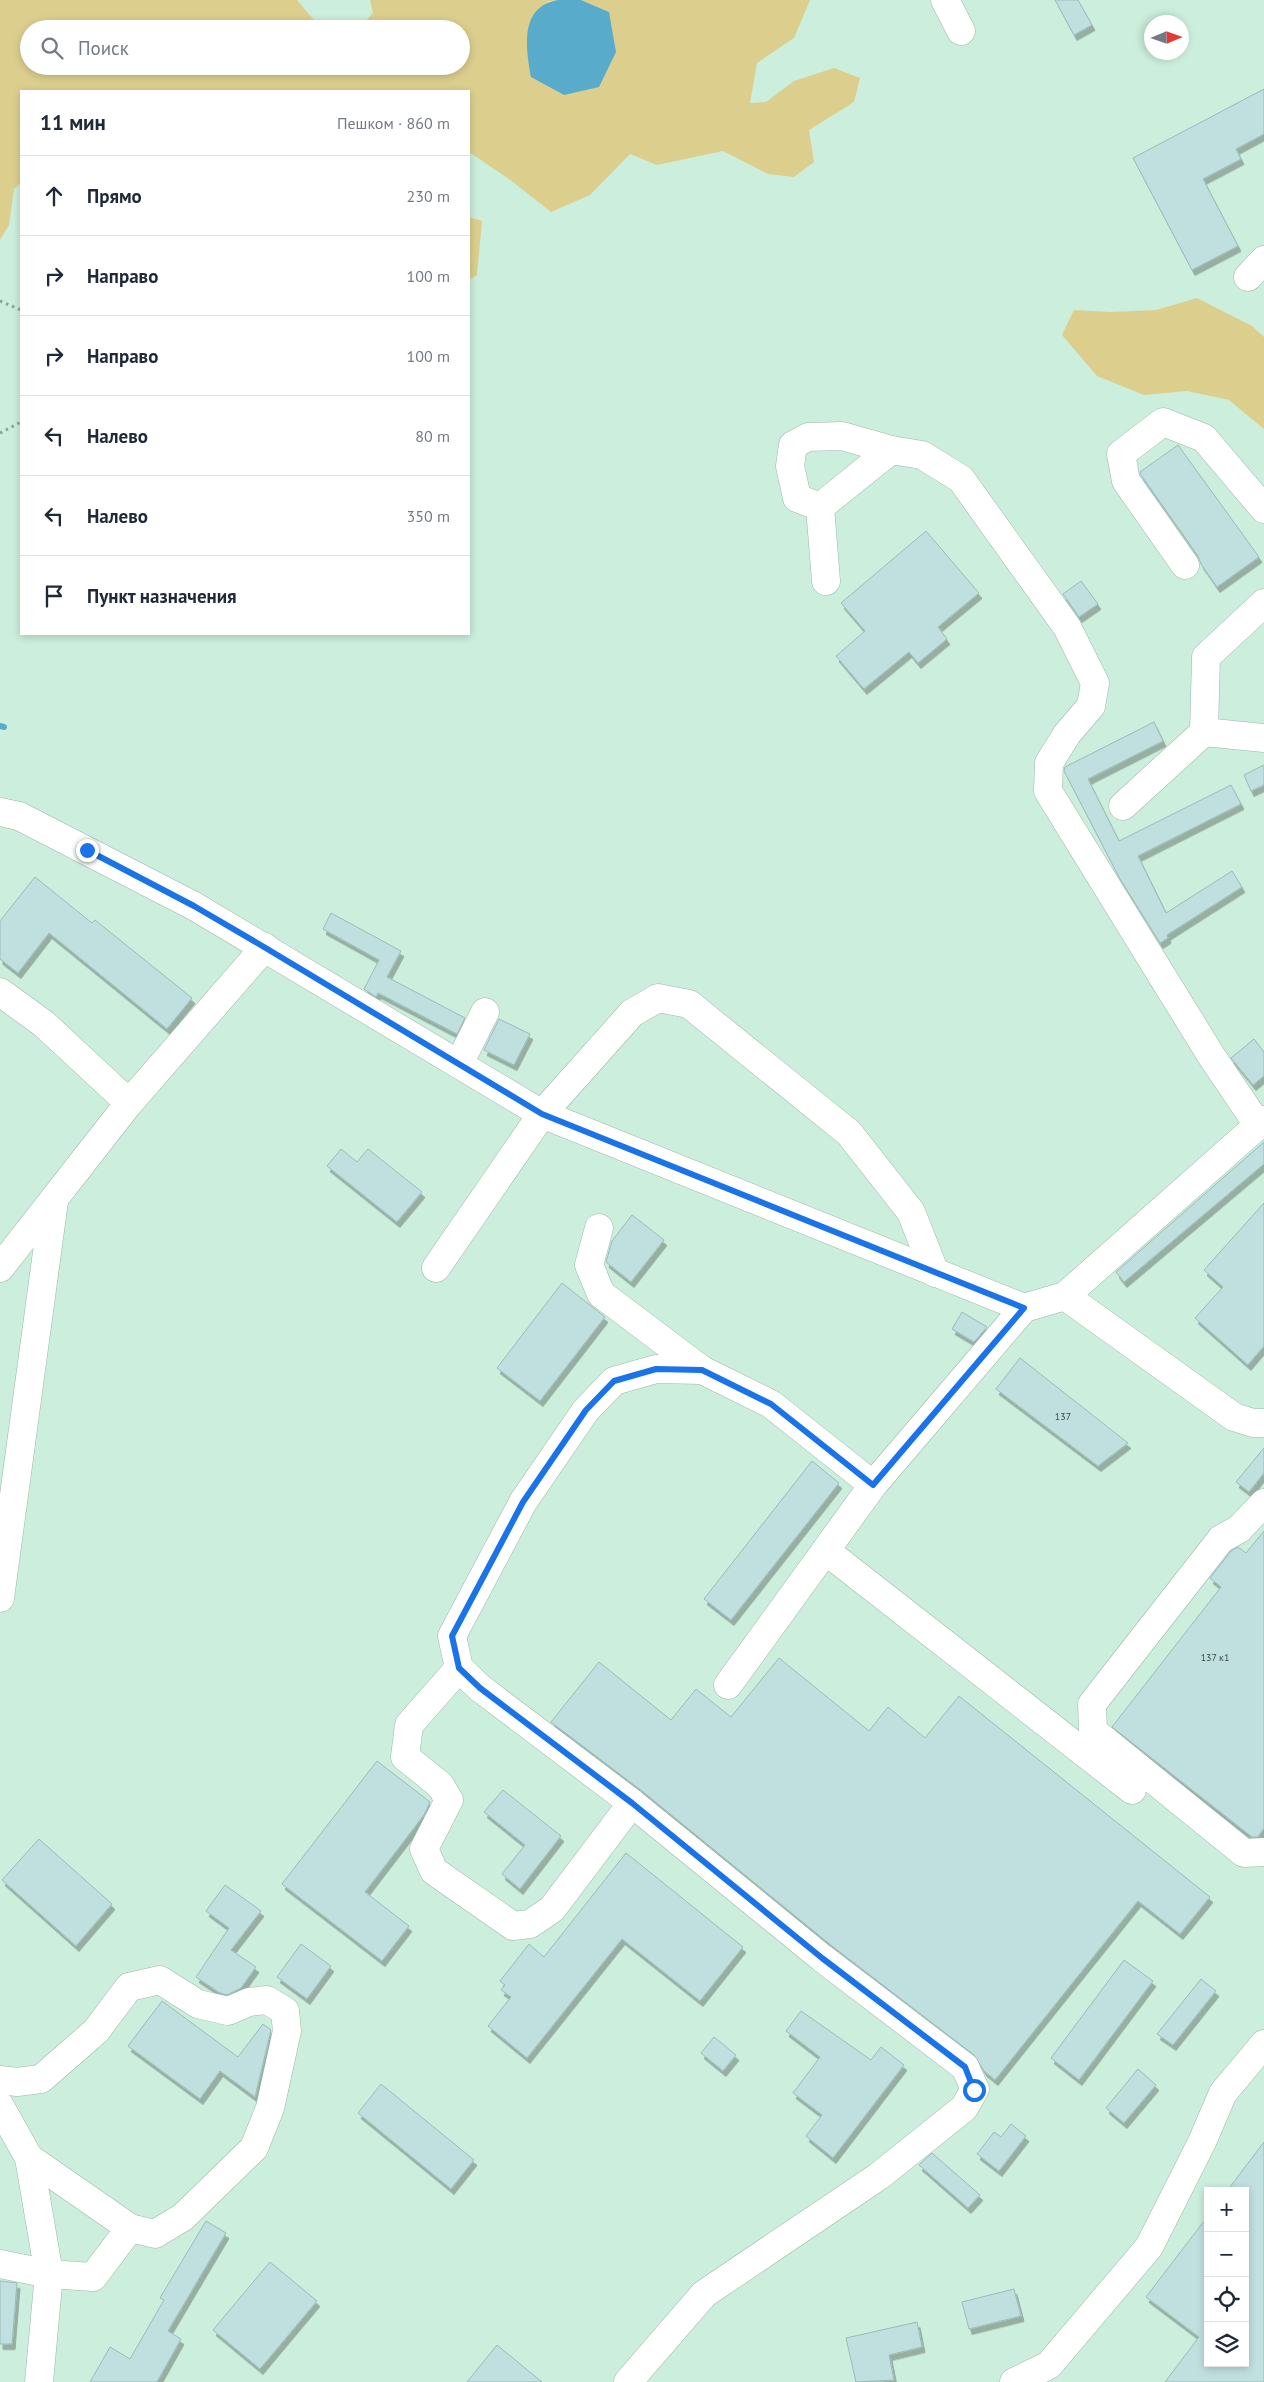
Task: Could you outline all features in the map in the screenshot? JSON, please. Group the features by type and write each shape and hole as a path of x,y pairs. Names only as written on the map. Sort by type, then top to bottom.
{"street":[{"path":"945,0 961,31"},
{"path":"1185,565 1126,480 1121,454 1163,422 1204,438 1264,510"},
{"path":"728,1685 873,1485 1024,1308 1065,1296 1261,1123 1212,1057 1048,791 1050,763 1067,734 1091,706 1095,683 1067,627 961,479 922,455 891,450 842,436 808,437 793,445 790,466 797,498 820,507"},
{"path":"820,507 891,450"},
{"path":"820,507 826,581"},
{"path":"1123,806 1204,732 1206,657 1264,603"},
{"path":"1204,732 1264,738"},
{"path":"0,812 19,816 194,906 542,1114 1024,1308"},
{"path":"0,1268 129,1103 264,947"},
{"path":"0,992 44,1024 129,1103"},
{"path":"436,1268 542,1114 632,1013 658,998 688,1004 849,1133 911,1212 935,1272"},
{"path":"459,1064 485,1012"},
{"path":"0,1598 54,1199"},
{"path":"599,1228 589,1265 601,1294 702,1370 771,1404 873,1485"},
{"path":"1065,1296 1234,1417 1260,1426"},
{"path":"628,2382 704,2294 879,2176 964,2108 974,2090 965,2067 822,1958 632,1803 480,1688 459,1668 452,1636 523,1502 586,1410 614,1381 656,1369 702,1370"},
{"path":"1264,1503 1239,1529 1222,1539 1092,1704 1093,1731 1244,1853 1264,1852"},
{"path":"826,1551 1132,1790"},
{"path":"459,1668 409,1725 405,1757 440,1785 449,1800 424,1849 434,1872 513,1926 530,1924 552,1909 632,1803"},
{"path":"0,2080 17,2082 41,2079 96,2031 129,1987 160,1980 198,2004 228,2011 249,2002 267,2000 285,2011 287,2031 270,2108 254,2148 183,2217 155,2234 130,2228 29,2158"},
{"path":"1014,2382 1050,2366 1149,2247 1202,2142 1223,2093 1264,2044"},
{"path":"0,2106 29,2158 49,2274 39,2382"},
{"path":"0,2264 49,2274 94,2277 130,2228"}],"path":[{"path":"0,301 20,310"},
{"path":"0,433 20,423"}],"shaded area":[{"path":"0,0 1264,0 1264,2382 0,2382"},
{"path":"0,0 297,0 314,20 20,20 20,75 470,75 470,20 366,20 373,13 370,0 558,0 545,2 609,12 581,0 810,0 794,38 757,63 750,103 766,102 794,81 834,68 860,78 854,102 809,130 814,162 794,177 768,174 723,151 657,165 630,154 590,195 551,212 509,179 470,153 470,90 20,90 20,184 14,189 9,225 0,240"},
{"path":"470,217 482,221 477,275 470,279"},
{"path":"1197,298 1252,326 1264,337 1264,429 1229,400 1187,391 1144,395 1097,376 1062,335 1074,310 1111,312 1156,310"}],"water":[{"path":"558,0 581,0 609,12 616,52 599,87 564,95 531,77 527,41 531,20 545,4"}],"building":[{"path":"1055,0 1078,0 1092,25 1074,35"},
{"path":"1264,89 1264,134 1236,149 1241,159 1203,179 1238,246 1192,270 1133,158"},
{"path":"1178,445 1259,557 1217,587 1140,472"},
{"path":"926,531 979,593 938,627 947,639 918,663 909,652 864,689 836,656 865,631 841,603"},
{"path":"1081,581 1098,604 1079,617 1063,594"},
{"path":"1154,722 1163,741 1088,779 1119,841 1231,785 1241,804 1138,856 1166,913 1232,871 1242,887 1167,935 1168,938 1160,943 1120,879 1064,771 1065,767"},
{"path":"1264,765 1264,785 1251,791 1244,775"},
{"path":"35,877 92,923 95,920 192,998 167,1029 49,933 18,973 0,959 0,921"},
{"path":"331,913 401,951 387,977 465,1018 457,1034 378,993 376,997 364,989 379,960 323,929"},
{"path":"499,1019 530,1034 514,1065 484,1050"},
{"path":"1254,1039 1264,1052 1264,1076 1253,1085 1231,1058"},
{"path":"1264,1142 1264,1164 1124,1282 1116,1272"},
{"path":"341,1149 357,1162 368,1149 422,1192 397,1222 327,1166"},
{"path":"1264,1203 1264,1346 1248,1365 1195,1318 1223,1287 1204,1270"},
{"path":"632,1215 664,1240 631,1282 606,1262 612,1241"},
{"path":"562,1283 605,1317 540,1401 497,1368"},
{"path":"962,1312 987,1327 974,1342 952,1329"},
{"path":"1020,1358 1128,1443 1098,1466 996,1389"},
{"path":"1264,1448 1264,1473 1249,1492 1236,1482"},
{"path":"812,1461 839,1483 731,1620 704,1599"},
{"path":"1264,1531 1264,1828 1258,1837 1252,1837 1112,1727 1221,1587 1210,1578 1231,1551 1238,1547 1246,1553"},
{"path":"779,1658 869,1731 888,1707 925,1738 959,1696 1210,1897 1180,1934 1138,1901 995,2080 984,2071 974,2055 832,1946 642,1791 551,1722 599,1662 671,1720 696,1689 731,1717"},
{"path":"377,1761 430,1802 424,1815 365,1892 409,1926 382,1961 282,1884"},
{"path":"503,1790 561,1836 520,1889 502,1874 525,1845 484,1812"},
{"path":"39,1839 112,1904 76,1946 2,1880"},
{"path":"626,1853 743,1947 700,2001 622,1939 527,2058 488,2026 511,1997 501,1990 505,1985 500,1981 529,1944 544,1957"},
{"path":"225,1885 261,1911 231,1950 256,1967 241,1988 227,1995 220,1993 196,1977 229,1928 206,1911"},
{"path":"301,1944 331,1966 307,1999 277,1977"},
{"path":"1124,1960 1153,1981 1079,2080 1051,2058"},
{"path":"1201,1979 1216,1991 1173,2045 1157,2034"},
{"path":"162,2001 238,2057 263,2024 271,2030 255,2097 220,2071 200,2099 128,2046"},
{"path":"801,2011 871,2060 881,2047 904,2065 833,2158 806,2136 822,2115 793,2093 820,2057 786,2031"},
{"path":"714,2037 736,2055 723,2071 701,2053"},
{"path":"1138,2069 1156,2085 1124,2123 1106,2108"},
{"path":"381,2084 474,2160 451,2189 358,2113"},
{"path":"1011,2124 1026,2136 999,2171 977,2154 994,2132 1001,2137"},
{"path":"1264,2142 1264,2382 1165,2382 1199,2337 1146,2297 1204,2221 1204,2367 1249,2367 1249,2187 1230,2187"},
{"path":"932,2153 980,2195 968,2208 919,2165"},
{"path":"206,2221 226,2233 168,2331 181,2339 157,2382 90,2382 110,2347 130,2359 164,2300 160,2298"},
{"path":"270,2262 317,2301 260,2369 213,2330"},
{"path":"0,2281 17,2283 12,2344 0,2344"},
{"path":"1014,2289 1021,2316 969,2329 962,2302"},
{"path":"917,2322 922,2347 889,2355 894,2380 856,2382 846,2338"},
{"path":"497,2345 542,2382 467,2382"}],"waterway":[{"path":"0,726 4,727"}],"route":[{"path":"87,850 194,906 542,1114 1024,1308 873,1485 771,1404 702,1370 656,1369 614,1381 586,1410 523,1502 452,1636 459,1668 480,1688 632,1803 822,1958 965,2067 974,2090"}]}
